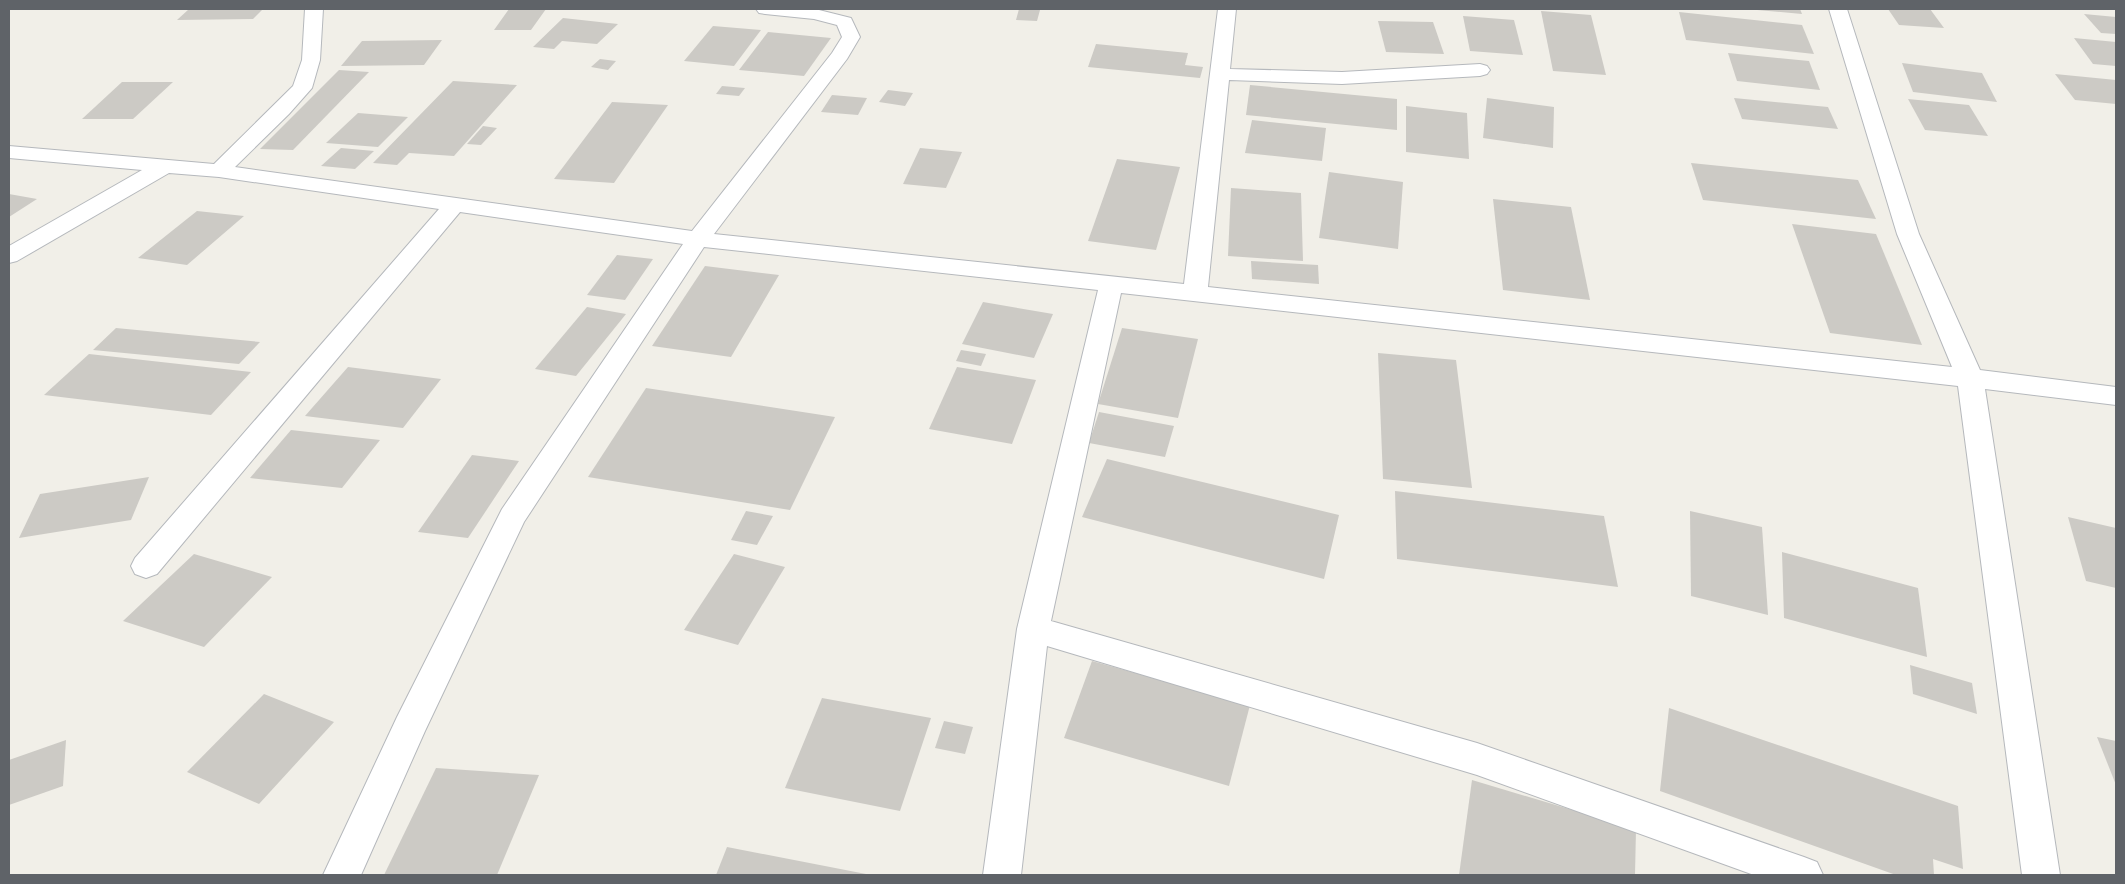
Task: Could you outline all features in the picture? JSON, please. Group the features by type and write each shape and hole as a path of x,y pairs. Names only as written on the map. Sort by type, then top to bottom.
{"street":[{"path":"219,170 282,110 302,88 311,60 314,9"},
{"path":"342,875 409,728 512,517 698,239 840,55 851,37 844,22 815,14 764,9"},
{"path":"1195,294 1227,9"},
{"path":"1838,9 1908,234 1970,378 2041,875"},
{"path":"1219,74 1342,78 1480,70"},
{"path":"9,152 219,170 698,239 1970,378 2116,396"},
{"path":"9,256 166,166"},
{"path":"146,566 454,204"},
{"path":"1002,875 1034,629 1110,284"},
{"path":"1034,629 1477,759 1804,875"}],"building":[{"path":"189,9 263,9 253,19 177,20"},
{"path":"509,9 546,9 531,30 494,30"},
{"path":"1019,9 1040,10 1037,21 1016,20"},
{"path":"1800,9 1802,14 1757,10"},
{"path":"1888,9 1930,9 1944,28 1899,25"},
{"path":"1541,11 1591,15 1606,75 1553,71"},
{"path":"1679,12 1802,25 1814,54 1686,40"},
{"path":"2084,14 2116,17 2116,34 2101,33"},
{"path":"1463,16 1514,20 1523,55 1470,51"},
{"path":"563,18 618,24 597,44 562,41 554,49 533,47"},
{"path":"1378,21 1433,22 1444,54 1386,52"},
{"path":"713,26 761,30 734,66 684,61"},
{"path":"768,32 831,38 804,76 739,70"},
{"path":"2074,38 2116,42 2116,66 2093,64"},
{"path":"442,40 424,65 341,66 362,41"},
{"path":"1096,44 1188,53 1185,65 1203,67 1200,78 1088,67"},
{"path":"1728,53 1809,61 1820,90 1737,81"},
{"path":"600,59 616,61 608,70 591,67"},
{"path":"1902,63 1982,73 1997,102 1913,92"},
{"path":"339,70 369,72 293,150 260,149"},
{"path":"2055,74 2116,80 2116,104 2075,100"},
{"path":"453,81 517,85 454,156 409,153 397,165 373,163"},
{"path":"122,82 173,82 133,119 82,119"},
{"path":"1250,85 1397,99 1397,130 1246,115"},
{"path":"722,86 745,88 739,96 716,94"},
{"path":"888,90 913,93 905,106 879,102"},
{"path":"832,95 867,98 858,115 821,112"},
{"path":"1487,98 1554,107 1553,148 1483,138"},
{"path":"1734,98 1828,107 1838,129 1742,119"},
{"path":"1908,99 1969,105 1988,136 1925,130"},
{"path":"612,102 668,105 614,183 554,179"},
{"path":"1406,106 1467,113 1469,159 1406,152"},
{"path":"358,113 408,117 378,147 326,143"},
{"path":"1252,120 1326,128 1322,161 1245,153"},
{"path":"483,126 497,128 481,145 467,144"},
{"path":"341,148 374,151 355,169 321,166"},
{"path":"920,148 962,152 946,188 903,184"},
{"path":"1117,159 1180,167 1156,250 1088,241"},
{"path":"1691,163 1858,180 1876,219 1703,200"},
{"path":"1329,172 1403,182 1398,249 1319,238"},
{"path":"1231,188 1301,193 1303,261 1228,256"},
{"path":"9,194 37,199 9,217"},
{"path":"1493,199 1571,207 1590,300 1503,290"},
{"path":"197,211 244,216 187,265 138,258"},
{"path":"1792,224 1876,234 1922,345 1830,333"},
{"path":"617,255 653,259 625,300 587,295"},
{"path":"1251,261 1318,265 1319,284 1252,279"},
{"path":"705,266 779,275 731,357 652,346"},
{"path":"983,302 1053,314 1034,358 962,344"},
{"path":"587,307 626,314 576,376 535,369"},
{"path":"116,328 260,342 239,364 93,350"},
{"path":"1122,328 1198,339 1178,418 1098,404"},
{"path":"961,350 986,354 981,366 956,361"},
{"path":"1378,353 1456,360 1472,488 1383,479"},
{"path":"89,354 251,372 211,415 44,395"},
{"path":"348,367 441,379 403,428 305,416"},
{"path":"957,367 1036,380 1012,444 929,429"},
{"path":"646,388 835,417 790,510 588,477"},
{"path":"1099,412 1174,426 1165,457 1089,443"},
{"path":"291,430 380,440 342,488 250,478"},
{"path":"472,455 519,461 468,538 418,532"},
{"path":"1107,459 1339,515 1324,579 1082,517"},
{"path":"149,477 131,520 19,538 40,494"},
{"path":"1395,491 1604,516 1618,587 1397,559"},
{"path":"746,511 773,516 757,545 731,540"},
{"path":"1690,511 1762,527 1768,615 1691,596"},
{"path":"2068,517 2116,528 2116,588 2086,581"},
{"path":"1782,552 1918,588 1927,657 1784,618"},
{"path":"194,554 272,577 204,647 123,621"},
{"path":"734,554 785,567 738,645 684,630"},
{"path":"1092,661 1250,705 1229,786 1064,738"},
{"path":"1910,665 1972,683 1977,714 1913,694"},
{"path":"264,694 334,722 259,804 187,772"},
{"path":"822,698 931,718 900,811 785,788"},
{"path":"1669,708 1958,806 1963,869 1933,859 1934,875 1896,875 1660,791"},
{"path":"944,721 973,727 965,754 935,748"},
{"path":"2097,737 2116,741 2116,785"},
{"path":"66,740 63,786 9,805 9,760"},
{"path":"436,768 539,775 497,875 384,875"},
{"path":"1472,780 1636,829 1635,875 1459,875"},
{"path":"727,847 866,874 866,875 716,875"}]}
